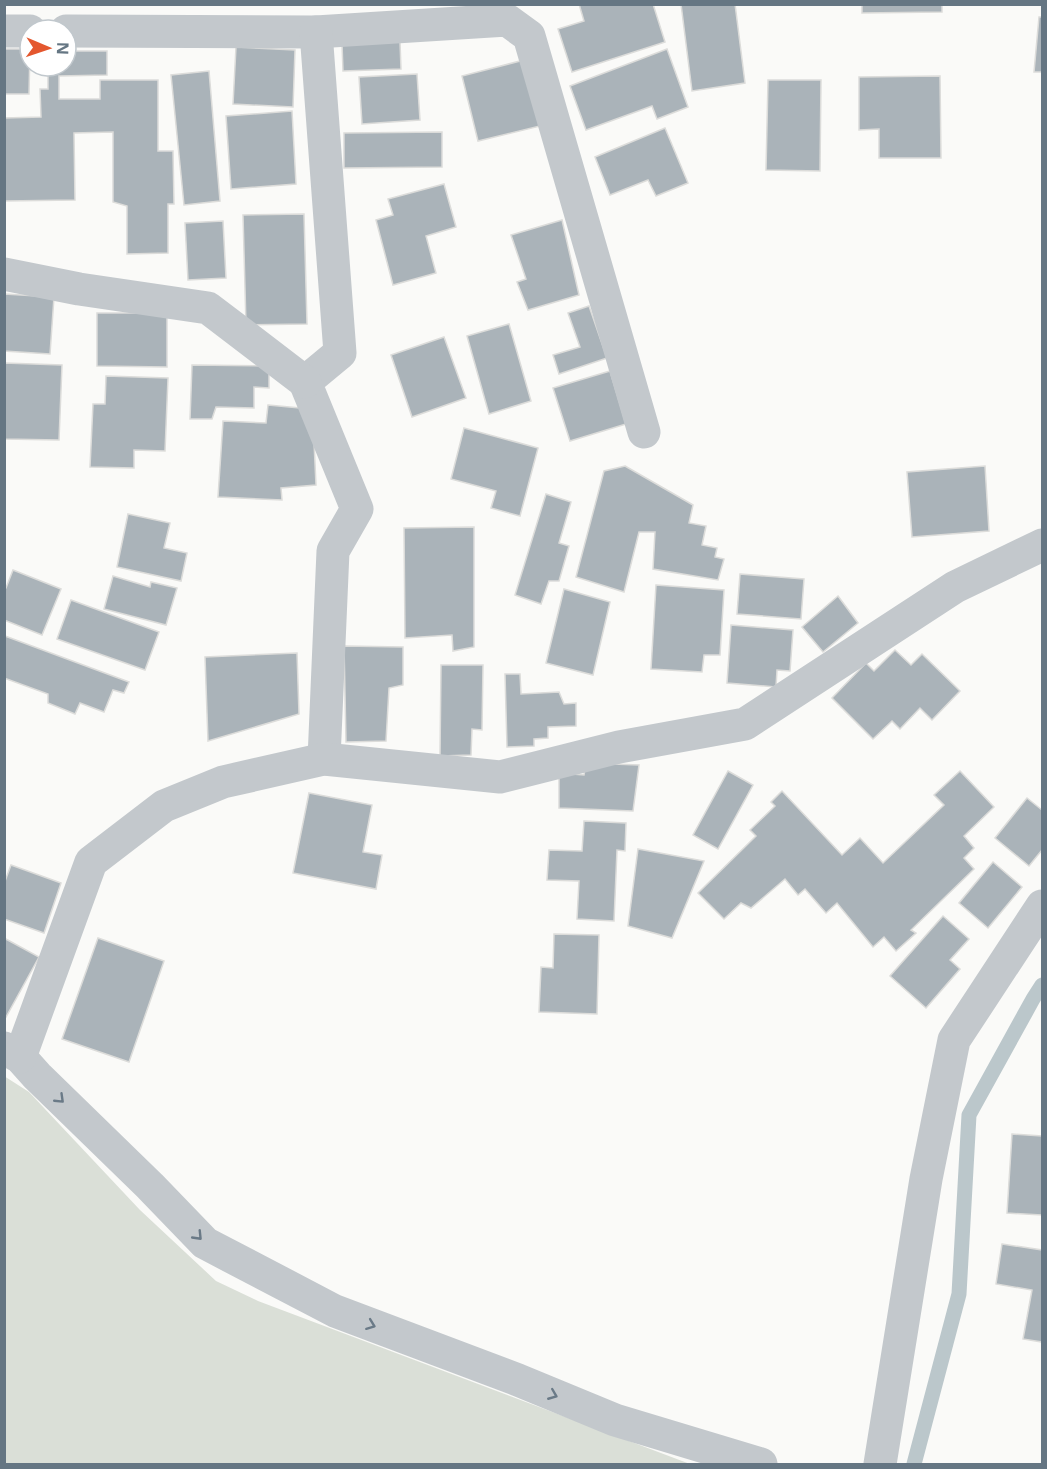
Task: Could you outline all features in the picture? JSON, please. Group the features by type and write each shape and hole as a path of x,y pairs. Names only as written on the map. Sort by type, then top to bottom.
{"street":[{"path":"78,31 316,32 507,12 529,36 644,432"},
{"path":"304,382 340,353 316,32"},
{"path":"4,274 79,289 208,308 304,382 357,509 333,550 324,759"},
{"path":"761,1464 615,1420 518,1380 335,1311 205,1244 150,1186 12,1052 91,862 164,806 223,782 324,759 500,777 619,747 745,724 956,587 1042,545"},
{"path":"880,1464 926,1179 954,1040 1042,906"}],"shaded area":[{"path":"4,1076 29,1092 140,1210 216,1281 258,1301 690,1464 5,1464"}],"building":[{"path":"579,4 653,4 665,42 572,72 558,29 584,21"},
{"path":"681,4 735,4 745,83 692,91"},
{"path":"862,4 942,4 942,12 862,13"},
{"path":"1039,17 1042,17 1042,72 1034,72"},
{"path":"400,42 401,69 343,71 342,44"},
{"path":"236,47 295,50 293,107 233,104"},
{"path":"4,49 18,49 18,78 29,78 29,94 4,94"},
{"path":"667,49 688,107 657,119 652,106 586,130 570,86"},
{"path":"78,51 107,51 107,75 78,76"},
{"path":"524,60 540,126 478,141 462,76"},
{"path":"209,71 220,201 184,205 171,75"},
{"path":"417,74 420,120 362,124 359,77"},
{"path":"940,76 941,158 879,158 879,129 859,130 859,77"},
{"path":"48,78 59,78 59,99 100,99 100,80 158,80 158,151 173,151 174,204 168,204 168,253 127,254 127,206 113,202 113,132 74,133 75,200 4,201 4,118 41,117 40,89 48,89"},
{"path":"768,80 821,80 820,171 766,170"},
{"path":"292,111 296,184 231,189 226,116"},
{"path":"665,128 688,183 656,196 648,180 610,195 595,157"},
{"path":"442,132 442,167 344,168 344,133"},
{"path":"444,184 456,227 426,236 436,273 393,285 376,220 393,215 388,199"},
{"path":"304,214 307,324 246,325 243,215"},
{"path":"562,220 579,295 528,310 517,282 526,279 511,235"},
{"path":"223,221 226,278 188,280 185,223"},
{"path":"4,294 54,297 50,354 4,351"},
{"path":"589,306 607,358 559,374 553,355 580,347 568,313"},
{"path":"97,313 167,313 167,367 97,366"},
{"path":"509,324 531,401 489,414 467,336"},
{"path":"444,337 466,398 412,417 391,355"},
{"path":"4,363 62,365 59,440 4,439"},
{"path":"192,365 269,366 269,388 254,387 254,408 216,407 212,419 190,419"},
{"path":"610,371 626,424 570,441 553,388"},
{"path":"106,376 168,378 165,451 134,450 134,468 90,467 93,404 105,404"},
{"path":"268,405 300,408 314,442 316,485 281,488 282,500 218,497 223,421 266,423"},
{"path":"464,428 538,448 520,516 491,508 496,491 451,479"},
{"path":"625,466 693,505 689,523 706,526 702,545 717,548 715,557 724,559 718,580 653,569 655,532 639,532 624,592 576,577 604,471"},
{"path":"985,466 989,531 912,537 907,472"},
{"path":"546,494 571,502 559,543 569,546 559,581 549,581 541,604 515,595"},
{"path":"128,514 170,523 164,548 187,553 181,581 117,567"},
{"path":"474,527 474,647 453,651 452,635 405,638 404,528"},
{"path":"13,570 61,589 42,635 4,620 4,588"},
{"path":"740,574 804,579 801,619 737,614"},
{"path":"113,576 150,587 151,582 177,588 166,625 104,609"},
{"path":"656,585 724,590 720,655 704,655 702,672 651,669"},
{"path":"564,589 610,602 593,675 546,663"},
{"path":"838,596 858,623 823,652 802,627"},
{"path":"71,600 159,632 145,670 57,639"},
{"path":"731,625 793,630 790,671 777,670 776,687 727,683"},
{"path":"5,636 129,682 124,693 113,690 104,712 80,703 75,714 48,703 48,694 4,678"},
{"path":"344,646 403,647 403,685 389,688 386,741 346,742"},
{"path":"895,650 911,665 922,654 960,691 932,720 920,708 900,729 892,721 873,739 832,698 866,663 874,671"},
{"path":"297,653 299,714 208,741 205,657"},
{"path":"441,665 483,665 482,730 472,729 471,755 440,756"},
{"path":"505,674 520,674 521,694 559,692 564,704 576,703 576,726 548,727 548,738 534,739 534,746 507,747"},
{"path":"586,763 639,765 633,811 559,808 559,773 584,775"},
{"path":"728,771 753,785 718,849 693,835"},
{"path":"960,771 994,807 964,836 974,848 964,858 974,869 911,930 916,933 896,951 884,937 873,947 837,903 826,913 805,889 798,895 785,879 751,908 741,903 724,919 698,893 756,836 750,830 775,806 771,802 782,791 842,855 860,838 883,863 944,805 934,795"},
{"path":"309,793 372,805 363,852 382,855 376,889 293,873"},
{"path":"1027,798 1042,810 1042,850 1029,866 995,838"},
{"path":"584,821 626,823 625,851 617,850 614,921 577,919 579,881 547,880 549,850 582,851"},
{"path":"638,849 704,861 672,938 628,926"},
{"path":"993,862 1022,887 988,928 959,903"},
{"path":"11,865 61,883 44,933 4,919 4,884"},
{"path":"943,916 969,939 950,960 960,969 926,1008 890,976"},
{"path":"554,934 599,935 597,1014 539,1012 541,967 553,968"},
{"path":"4,938 39,957 6,1017 4,1016"},
{"path":"98,938 164,961 129,1062 62,1039"},
{"path":"1012,1134 1042,1136 1042,1215 1007,1213"},
{"path":"1002,1244 1042,1250 1042,1342 1023,1339 1032,1290 996,1284"}],"waterway":[{"path":"914,1464 959,1294 969,1115 1042,985"}]}
